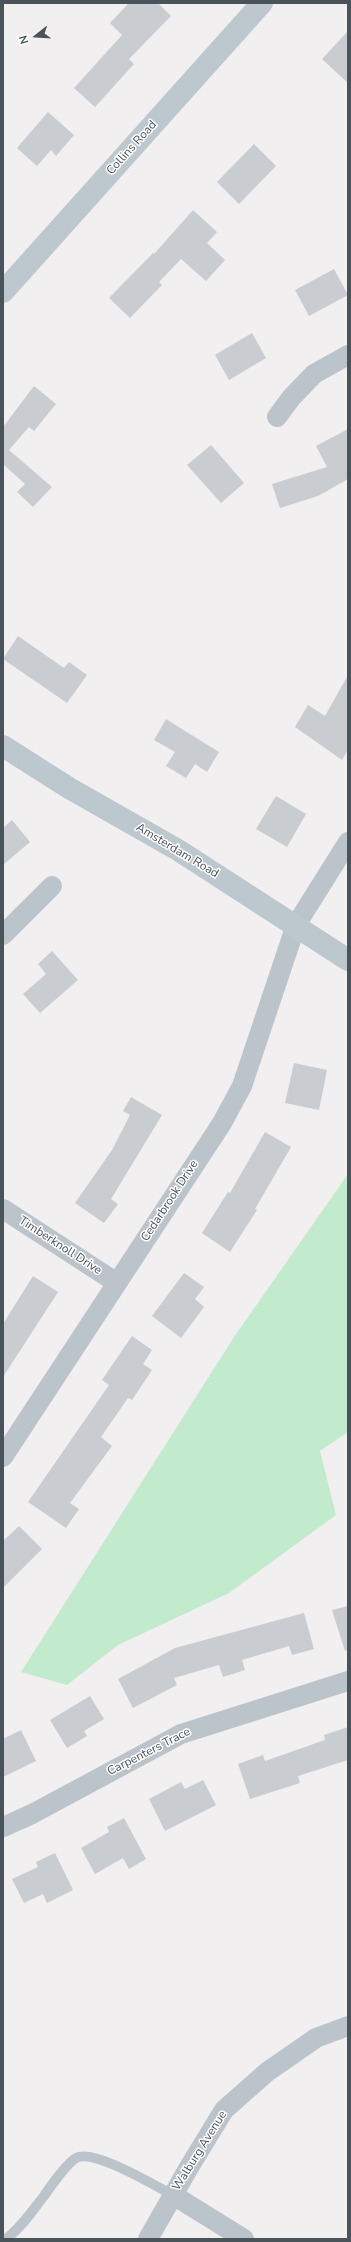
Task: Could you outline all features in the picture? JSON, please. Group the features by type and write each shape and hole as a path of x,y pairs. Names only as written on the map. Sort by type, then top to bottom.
{"main road":[{"name":"Collins Road","path":"3,292 262,3"},
{"name":"Amsterdam Road","path":"3,746 69,788 178,850 348,960"}],"street":[{"path":"277,417 291,398 314,374 348,355"},
{"name":"Cedarbrook Drive","path":"3,1458 222,1123 242,1086 296,925 348,842"},
{"path":"3,935 52,886"},
{"name":"Timberknoll Drive","path":"3,1209 117,1283"},
{"name":"Carpenters Trace","path":"3,1827 32,1814 181,1734 348,1681"},
{"name":"Walburg Avenue","path":"148,2239 224,2110 267,2072 316,2038 348,2026"},
{"path":"173,2195 244,2239"}],"lane":[{"path":"6,2239 18,2230 52,2184 76,2158 90,2155 110,2163 173,2195"}],"green space":[{"path":"348,1174 348,1432 320,1451 336,1515 229,1593 118,1645 67,1685 21,1672 234,1337"}],"building":[{"path":"129,3 158,3 171,16 129,59 134,64 95,107 74,88 122,35 110,23"},
{"path":"348,31 348,83 322,59"},
{"path":"48,112 74,135 56,156 51,150 37,166 17,148"},
{"path":"254,144 276,166 239,204 217,182"},
{"path":"193,210 217,232 207,243 225,260 206,281 181,259 159,282 162,285 130,318 109,298 153,253 154,254"},
{"path":"334,269 348,295 309,316 295,290"},
{"path":"252,333 266,358 229,380 215,355"},
{"path":"34,386 56,404 34,431 29,427 9,450 52,487 33,507 17,492 25,484 3,464 3,427"},
{"path":"348,429 348,479 318,496 280,508 272,484 327,467 316,446"},
{"path":"211,445 244,483 221,503 187,465"},
{"path":"18,636 64,668 69,662 87,675 67,703 3,659"},
{"path":"348,675 348,750 342,760 295,727 308,705 325,716"},
{"path":"166,719 219,752 207,772 195,764 186,778 166,766 175,752 154,740"},
{"path":"276,796 306,814 287,847 256,829"},
{"path":"12,820 30,842 3,865 3,828"},
{"path":"52,951 78,980 40,1013 23,994 46,974 38,964"},
{"path":"294,1063 327,1070 319,1110 285,1103"},
{"path":"131,1097 162,1115 111,1199 118,1204 104,1223 75,1203 112,1150 130,1115 123,1111"},
{"path":"265,1132 291,1147 255,1209 257,1210 230,1252 202,1233 228,1192 230,1193"},
{"path":"184,1273 204,1287 195,1299 204,1307 181,1338 152,1316"},
{"path":"33,1276 58,1292 3,1377 3,1324"},
{"path":"132,1336 152,1350 143,1364 152,1370 132,1400 128,1398 101,1437 112,1446 70,1503 79,1509 66,1528 28,1502 109,1385 102,1380"},
{"path":"19,1526 42,1549 3,1588 3,1541"},
{"path":"348,1606 348,1650 345,1651 332,1610"},
{"path":"304,1613 314,1649 292,1655 289,1646 242,1660 245,1670 223,1677 219,1665 174,1678 177,1685 133,1708 118,1679 175,1648"},
{"path":"90,1696 104,1719 84,1731 87,1736 67,1748 50,1720"},
{"path":"348,1727 348,1760 298,1776 300,1783 250,1799 238,1764 263,1755 265,1761 325,1740 324,1735"},
{"path":"21,1730 36,1761 3,1777 3,1739"},
{"path":"203,1780 216,1805 165,1831 149,1799 181,1782 185,1789"},
{"path":"124,1818 146,1859 129,1869 123,1858 95,1874 81,1848 109,1832 107,1827"},
{"path":"55,1853 73,1890 47,1903 43,1894 24,1903 12,1879 38,1867 36,1862"}]}
